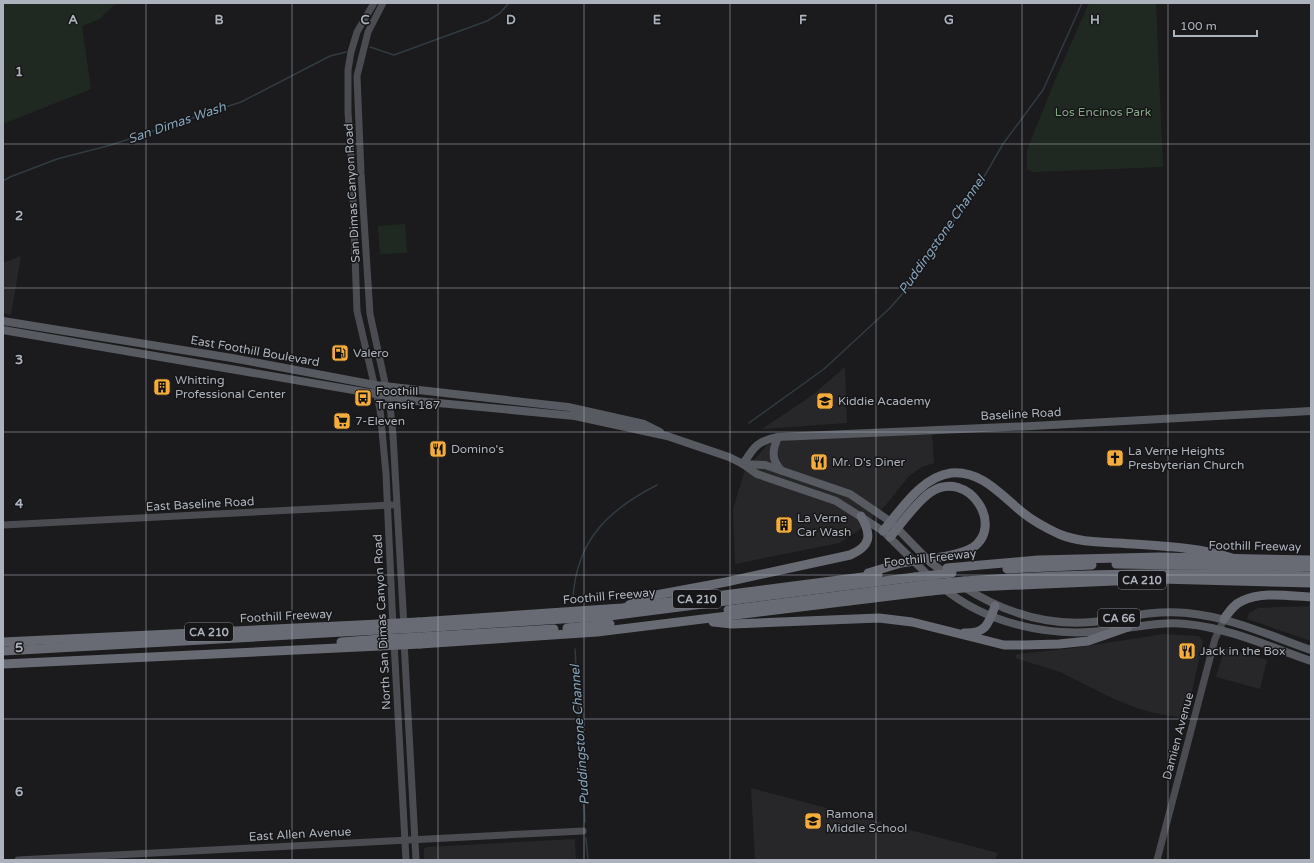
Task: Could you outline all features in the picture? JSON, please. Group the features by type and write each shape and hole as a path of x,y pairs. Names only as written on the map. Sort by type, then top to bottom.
{"highway":[{"path":"886,534 918,491 929,482 938,476 963,473 977,477 1038,523 1074,539 1210,551 1232,558"},
{"path":"855,577 901,562 948,556 972,548 982,534 984,515 980,504 973,495 964,490 943,487 932,491 894,525"},
{"path":"622,608 645,597 726,582 850,555 862,548 867,542 868,532 861,516"},
{"name":"Foothill Freeway","path":"4,664 304,650 379,635 419,633 491,621 541,618 855,577 912,575 1038,560 1159,557 1311,560"},
{"path":"950,571 1111,564 1311,567"},
{"path":"553,632 964,581 1114,573 1230,573 1311,576"},
{"path":"541,618 609,616 685,608 912,575"},
{"name":"Foothill Freeway","path":"3,642 419,633 507,636 699,620 974,587 1160,579 1311,583"},
{"path":"1224,619 1237,604 1251,597 1311,597"},
{"path":"957,632 970,633 983,630 992,616 996,606"},
{"path":"699,620 732,624 879,618 912,622 1004,644 1059,644 1088,641 1128,627"},
{"path":"3,650 379,635"}],"main road":[{"name":"San Dimas Canyon Road","path":"374,3 357,32 348,70 348,87 357,311 375,385"},
{"name":"San Dimas Canyon Road","path":"383,3 375,16 365,39 357,76 358,117 370,314 385,386"},
{"path":"369,10 375,16"},
{"name":"East Foothill Boulevard","path":"3,321 232,358 375,385 568,407 644,424 666,436"},
{"name":"East Foothill Boulevard","path":"3,330 378,394 454,405 575,416 666,436 729,457 744,464"},
{"name":"North San Dimas Canyon Road","path":"375,385 378,394 384,444 388,505 406,860"},
{"name":"North San Dimas Canyon Road","path":"385,386 388,395 393,435 416,860"},
{"name":"Baseline Road","path":"744,464 752,450 760,442 778,438 1311,411"},
{"path":"778,438 773,454 777,465 782,471"},
{"path":"744,464 765,465 850,494 894,525"},
{"path":"744,464 757,474 836,501 861,516 886,534"},
{"name":"East Baseline Road","path":"3,525 397,505"},
{"name":"CA 66","path":"894,525 931,563 957,582 984,600 1027,617 1064,622 1101,621 1167,612 1186,613 1224,619 1311,650"},
{"name":"CA 66","path":"886,534 921,570 948,593 992,616 1026,627 1065,633 1172,624 1219,629 1311,661"},
{"name":"Damien Avenue","path":"1157,860 1219,629 1224,619"},
{"name":"East Allen Avenue","path":"18,860 583,830"}],"shaded area":[{"path":"21,256 11,315 3,313 3,263"},
{"name":"Kiddie Academy","path":"845,367 847,423 762,429 814,394"},
{"path":"932,434 934,463 922,467 909,476 885,506 858,531 839,543 735,564 733,509 745,470 767,445 794,438"},
{"path":"1311,606 1311,641 1247,619 1249,613 1258,608"},
{"path":"1164,634 1199,636 1203,642 1187,713 1183,718 1154,713 1134,707 1114,699 1060,672 1015,658 1017,654 1074,648"},
{"path":"1225,648 1267,660 1260,689 1216,677"},
{"name":"Ramona Middle School","path":"751,788 998,853 995,860 755,860"},
{"path":"575,839 576,860 424,860 424,849 427,847"}],"green space":[{"path":"3,3 116,3 98,20 82,26 91,89 3,124"},
{"name":"Los Encinos Park","path":"1089,3 1156,3 1163,167 1033,172 1027,169 1027,150 1056,78"},
{"path":"405,224 407,253 380,254 378,226"}],"waterway":[{"name":"San Dimas Wash","path":"370,47 394,55 487,21 500,13 509,3"},
{"name":"Puddingstone Channel","path":"749,423 824,369 890,308 911,284 985,175 1003,144 1043,90 1082,3"},
{"name":"San Dimas Wash","path":"3,181 57,159 111,145 241,102 330,56 346,52"},
{"name":"Puddingstone Channel","path":"573,597 581,559 588,543 598,529 610,516 624,505 657,485"},
{"name":"Puddingstone Channel","path":"575,649 585,822"},
{"name":"Puddingstone Channel","path":"586,838 588,860"}],"place":[{"name":"Valero","path":"340,353"},
{"name":"Whitting Professional Center","path":"162,387"},
{"name":"Foothill Transit 187","path":"363,398"},
{"name":"Kiddie Academy","path":"825,401"},
{"name":"7-Eleven","path":"342,421"},
{"name":"Domino's","path":"438,449"},
{"name":"La Verne Heights Presbyterian Church","path":"1115,458"},
{"name":"Mr. D's Diner","path":"819,462"},
{"name":"La Verne Car Wash","path":"784,525"},
{"name":"Jack in the Box","path":"1187,651"},
{"name":"Ramona Middle School","path":"813,821"}]}
